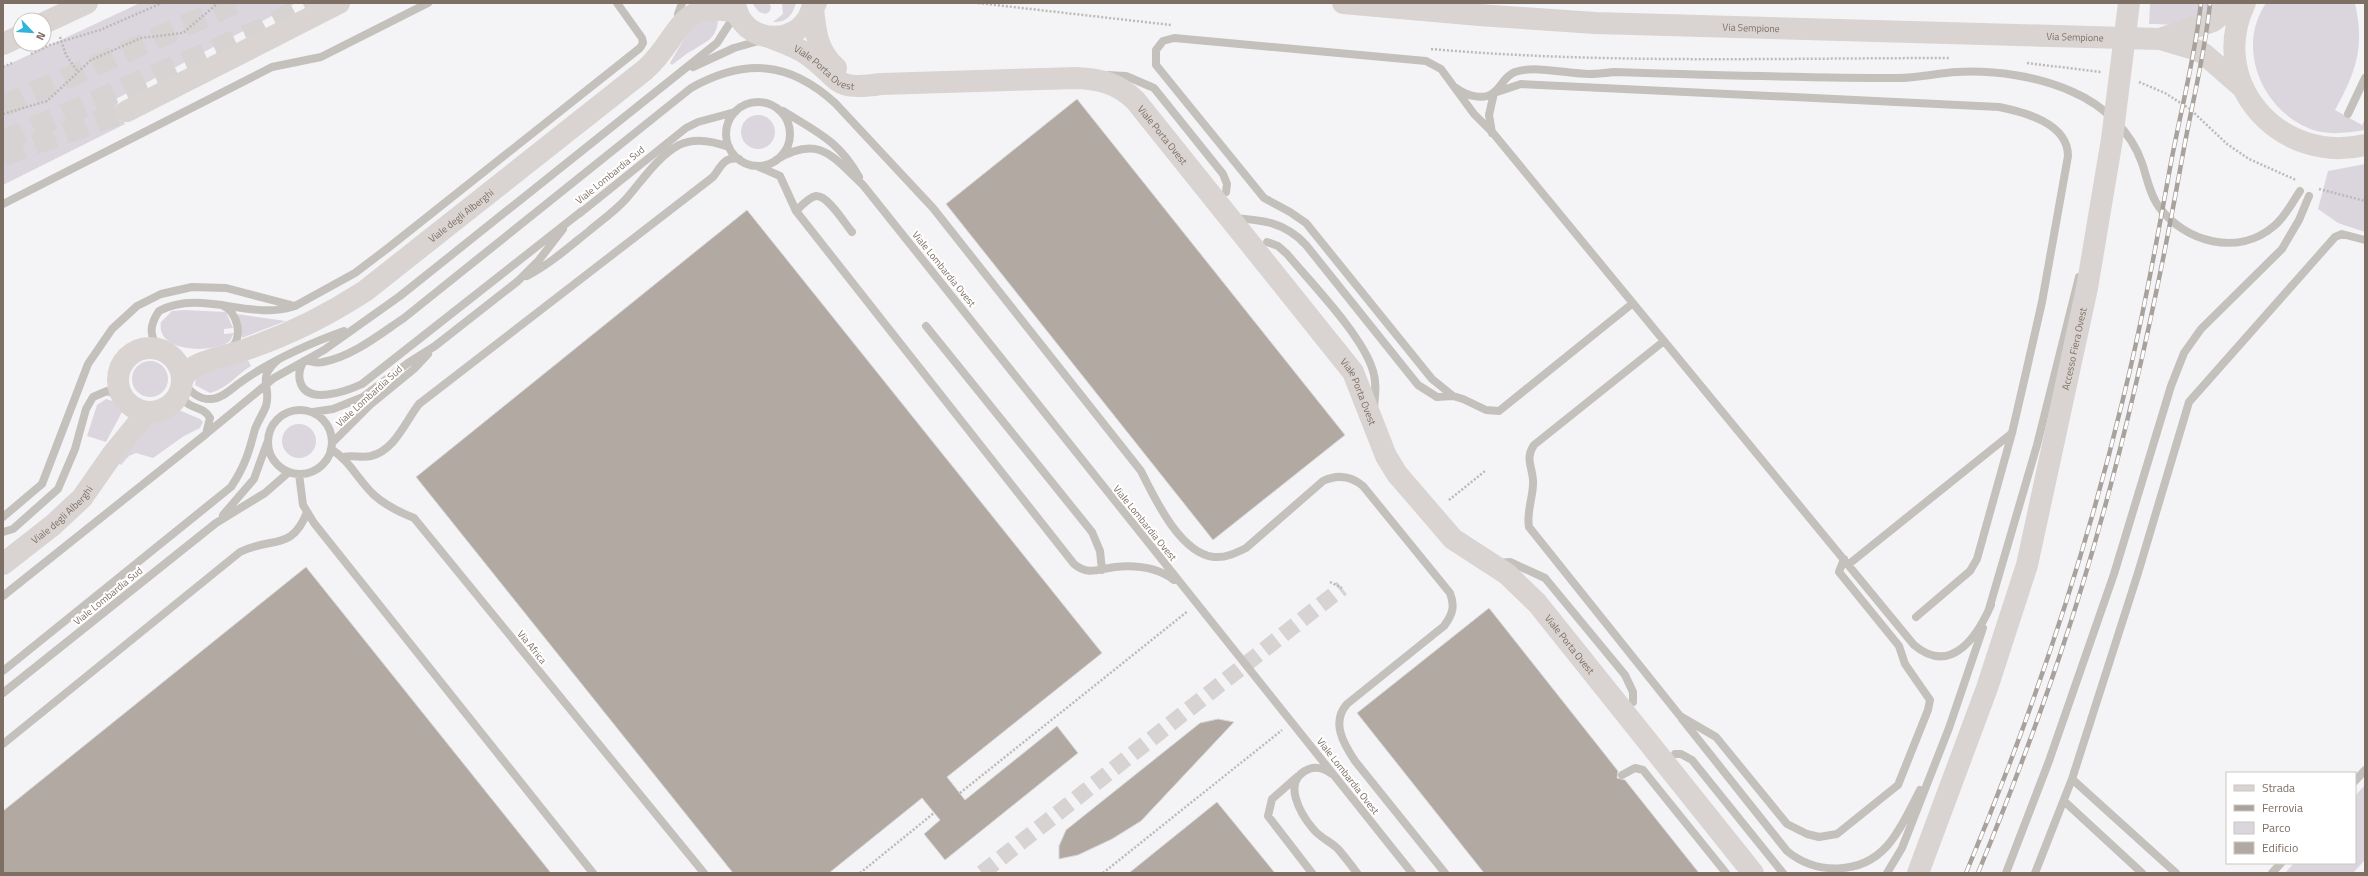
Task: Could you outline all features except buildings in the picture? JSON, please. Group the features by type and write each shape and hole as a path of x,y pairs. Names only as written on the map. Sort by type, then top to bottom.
{"main road":[{"path":"52,30 87,3"},
{"path":"127,111 339,3"},
{"name":"Via Sempione","path":"1343,3 1480,9 1663,25 2160,39 2194,49 2204,54 2243,88"},
{"name":"Accesso Fiera Ovest","path":"1918,868 1987,688 2027,565 2087,288 2112,139 2130,3"},
{"name":"Via Sempione","path":"2160,39 2214,20 2236,3"},
{"path":"2244,3 2236,27 2234,53 2243,88 2261,115 2282,134 2311,146 2361,147"},
{"path":"769,37 784,36 798,30 809,17 814,4"},
{"name":"Viale Porta Ovest","path":"814,4 815,34 827,59 845,74 881,84"},
{"name":"Viale degli Alberghi","path":"666,46 682,7"},
{"name":"Viale degli Alberghi","path":"181,384 186,374 197,365 301,326 342,306 365,292 646,69 666,46 684,20 691,14 700,10 715,8 736,8"},
{"name":"Viale Porta Ovest","path":"736,8 749,29 804,52 829,75 842,84 858,88 881,84 1076,78 1107,81 1124,90 1135,100 1353,372 1386,456 1397,474 1453,539 1492,563 1519,583 1537,603 1753,873"},
{"path":"146,348 164,351 177,363 181,384 173,403 165,408 134,405 118,378 120,367 126,358 135,351 146,348"},
{"name":"Viale degli Alberghi","path":"164,351 226,353"},
{"name":"Viale degli Alberghi","path":"5,561 71,510 82,498 112,455 134,405"}],"lane":[{"path":"3,204 272,67 321,57 428,3"},
{"path":"164,351 157,346 151,335 152,323 159,311 178,305 220,304 273,311 295,306 355,273 388,248 640,48 643,43 642,38 617,3"},
{"path":"3,596 206,434 264,385 324,350 400,296 717,44 736,8"},
{"path":"682,72 734,48 769,37"},
{"path":"1453,396 1429,375 1306,223 1290,212 1264,198 1156,65 1154,55 1163,41 1174,38 1426,61 1437,66 1454,86 1474,114 1493,133 1914,645 1930,655 1949,655 1959,651 1976,634 1990,605"},
{"path":"304,361 324,362 343,355 371,340 404,318 691,88 720,73 746,68 761,68 792,75 820,90 835,103 933,208 1141,471 1164,513 1187,543 1198,553 1215,557 1231,555 1246,548 1323,481 1332,477 1354,479 1363,486 1450,593 1454,603 1451,617 1444,626 1347,704 1340,712 1338,720 1346,746 1355,761 1445,873"},
{"path":"1493,133 1489,115 1494,93 1506,77 1524,70 1590,74 1614,72 1899,78 1973,72 2008,75 2056,86 2089,100 2111,116 2135,148 2141,160 2153,197 2159,208 2178,226 2206,240 2228,243 2251,239 2260,235 2281,219 2300,192"},
{"path":"1076,78 1126,76 1154,88 1223,174 1227,184 1226,192"},
{"path":"2348,114 2365,78"},
{"path":"1454,86 1466,94 1474,96 1494,93 1521,84 1999,107 2034,115 2045,121 2065,143 2068,156 2042,302 2012,433 1974,565 1970,571 1916,617"},
{"path":"739,159 732,153 729,147 727,128 735,112 744,105 754,102 765,102 775,106 788,122 790,130 788,145 776,160 768,165 757,166"},
{"name":"Viale Lombardia Ovest","path":"775,106 841,150 848,158 863,185"},
{"name":"Viale Lombardia Sud","path":"313,412 333,409 363,397 408,363 435,346 518,281 582,212 686,128 698,122 735,112"},
{"name":"Viale Lombardia Sud","path":"518,281 546,266 617,208 657,163 671,150 680,145 697,140 716,142 729,147"},
{"name":"Viale Lombardia Ovest","path":"776,160 791,151 801,148 819,149 834,158 863,185 1412,873"},
{"path":"343,457 371,456 388,447 395,440 419,404 713,177 725,160 729,158 739,159 780,176 796,211 1074,564 1084,571 1090,572 1116,567 1146,567 1166,574 1183,586"},
{"path":"1887,873 1902,848 1935,763 1990,605 2037,445 2078,281 2104,189"},
{"path":"2006,873 2049,761 2114,574 2171,386 2184,353 2201,329 2282,249 2299,220 2309,196"},
{"path":"796,211 812,197 822,197 852,232"},
{"path":"304,361 298,374 300,384 307,392 320,395 340,392 362,384 582,212"},
{"path":"1229,217 1269,221 1291,231 1306,245 1418,385 1437,397 1453,396 1486,410 1498,411 1504,408 1633,303"},
{"path":"2036,873 2072,779 2138,573 2189,402 2335,237 2342,234 2365,240"},
{"path":"1267,242 1278,246 1287,254 1361,344 1374,373 1376,389 1372,418"},
{"path":"3,518 42,484 77,387 88,364 112,329 137,306 167,292 192,287 226,288 295,306"},
{"path":"220,304 233,314 238,333 237,338 226,353"},
{"path":"926,326 1092,532 1100,550 1102,570"},
{"path":"181,384 201,398 219,398 256,372 279,359 319,340 353,328"},
{"path":"1664,341 1534,445 1528,457 1533,481 1527,521 1528,527 1787,851 1801,861 1819,867 1838,869 1858,866 1879,854 1898,830 1935,763"},
{"name":"Viale Lombardia Sud","path":"332,446 370,405 414,369 435,346"},
{"path":"3,671 231,487 246,463 255,429 265,408 264,385 268,372 279,359"},
{"path":"181,384 181,396 186,403 204,412 210,418 206,434"},
{"path":"3,532 13,529 58,489 75,449 86,409 93,397 107,391 134,405"},
{"path":"303,410 313,412 327,425 332,446 327,459 320,467 310,472 299,474 289,472 274,460 268,440 275,421 283,414 303,410"},
{"path":"1680,716 1716,737 1787,824 1814,836 1828,836 1844,830 1898,785 1923,725 1930,700 1905,664 1899,646 1839,572 1847,562 2012,433"},
{"name":"Viale Lombardia Sud","path":"216,523 254,478 263,458 268,440"},
{"name":"Via Africa","path":"332,446 343,457 373,494 391,509 414,518 704,873"},
{"name":"Viale Lombardia Sud","path":"3,693 216,523 265,493 289,472"},
{"path":"3,744 240,552 253,546 280,542 294,536 303,524 305,508 299,474"},
{"path":"305,508 592,873"},
{"path":"1492,563 1510,562 1545,578 1625,675 1634,692 1633,702"},
{"name":"Viale Lombardia Sud","path":"3,690 13,684"},
{"path":"1675,754 1681,754 1692,760 1783,873"},
{"path":"1312,873 1268,816 1272,799 1301,774 1313,768 1326,770 1334,775"},
{"path":"1622,775 1635,768 1643,770 1726,873"},
{"path":"2356,780 2365,770"},
{"path":"1301,774 1294,791 1299,808 1315,831 1337,848 1358,873"},
{"path":"2072,779 2176,873"},
{"path":"2064,801 2142,873"},
{"path":"2272,873 2280,864"}],"path":[{"path":"52,42 62,41 100,30 162,3"},
{"path":"3,114 47,101 91,60 141,38 183,33 218,3"},
{"path":"52,30 62,41 66,55 78,72"},
{"path":"3,67 10,52"},
{"path":"1449,500 1484,471"},
{"path":"1330,582 1342,588"},
{"path":"960,793 1197,604"},
{"path":"1103,873 1292,721"},
{"path":"860,873 934,813"}],"green space":[{"path":"140,3 296,3 116,99 125,124 3,185 3,67 35,52 52,52 52,44"},
{"path":"752,3 769,4 771,6 770,11 766,14 759,12"},
{"path":"782,3 796,3 791,15 785,20 773,22 783,14"},
{"path":"2150,3 2218,3 2201,17 2186,23 2170,25 2149,24"},
{"path":"2266,3 2355,3 2359,33 2357,59 2348,83 2335,110 2362,125 2365,119 2365,130 2336,133 2315,131 2291,119 2277,106 2266,91 2258,74 2254,57 2253,38 2257,20"},
{"path":"712,18 718,21 713,36 707,42 687,53 672,65 670,63 691,27"},
{"path":"761,115 770,120 774,125 774,139 770,144 765,148 755,149 751,148 742,139 741,129 742,125 751,116"},
{"path":"2365,164 2365,232 2338,223 2318,209 2328,171"},
{"path":"184,310 226,312 233,328 224,329 224,334 234,333 230,341 211,348 199,349 176,345 167,340 162,332 161,322 172,311"},
{"path":"237,314 286,321 242,338"},
{"path":"248,360 251,366 216,391 210,393 195,385 196,375"},
{"path":"154,361 163,366 167,372 167,386 163,392 154,397 146,397 137,392 133,386 132,375 137,366 143,362"},
{"path":"106,399 116,402 122,412 106,442 87,436 97,405"},
{"path":"179,410 200,419 203,422 200,428 184,436 153,458 136,453 129,456 121,465 118,463 150,423 164,420"},
{"path":"302,424 311,429 315,434 315,448 311,453 306,457 296,458 292,457 283,448 282,438 283,434 292,425"},
{"path":"2365,785 2365,860 2353,873 2285,873 2293,864 2356,864 2356,795"}],"tunnel":[{"path":"3,106 236,3"},
{"path":"3,141 264,28 311,3"},
{"path":"3,155 127,111"},
{"path":"982,873 1342,588"}],"railway":[{"path":"1966,873 1990,815 2034,699 2073,580 2108,460 2143,313 2191,65 2201,3"},
{"path":"1978,873 2021,763 2061,652 2098,531 2115,469 2145,346 2158,284 2201,62 2210,3"}]}
